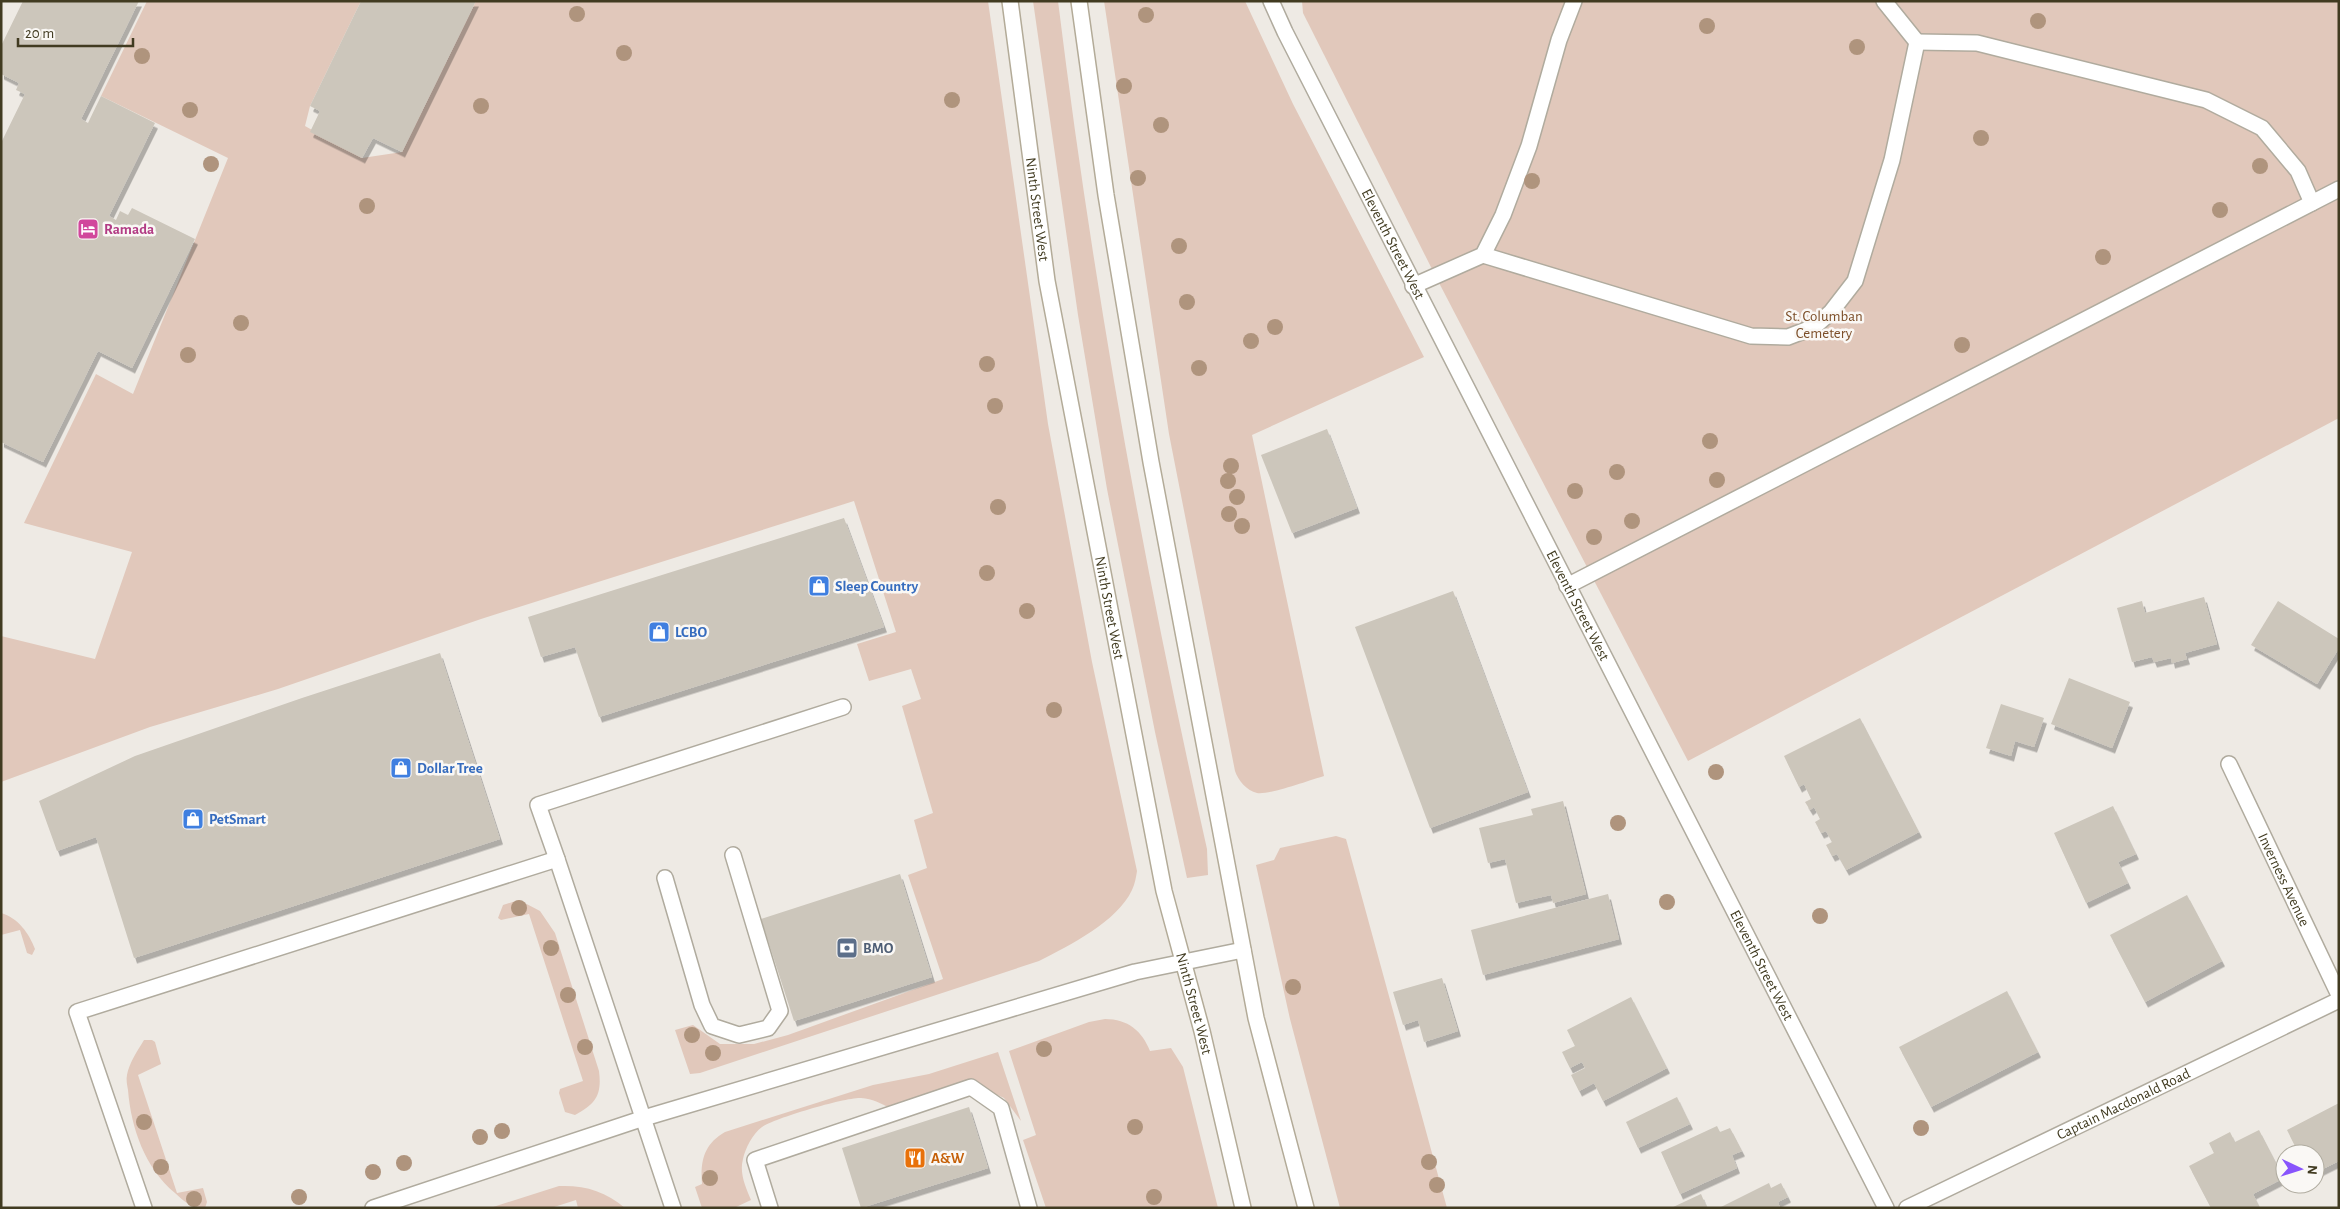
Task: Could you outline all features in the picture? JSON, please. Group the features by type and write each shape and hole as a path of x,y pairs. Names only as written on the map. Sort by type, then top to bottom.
{"main road":[{"name":"Ninth Street West","path":"1010,1 1047,281 1164,892 1184,961 1243,1208"},
{"path":"1079,1 1106,195 1151,462 1256,1018 1306,1208"},
{"name":"Eleventh Street West","path":"1271,1 1413,286 1886,1208"},
{"path":"1413,286 1483,255 1503,215 1529,146 1559,40 1574,1"},
{"path":"1884,1 1917,42"},
{"path":"1483,255 1751,336 1788,336 1814,326 1831,312 1855,281 1892,160 1917,42"},
{"path":"1917,42 1977,43 2206,100 2262,128 2298,171 2312,203"},
{"path":"1567,586 2339,189"},
{"path":"673,1208 538,805 843,707"},
{"name":"Inverness Avenue","path":"2229,764 2339,995"},
{"path":"665,878 702,1005 712,1026 739,1035 768,1028 780,1011 733,855"},
{"path":"144,1208 77,1012 557,860"},
{"path":"373,1208 644,1118 1135,972 1243,950"},
{"name":"Captain Macdonald Road","path":"1907,1208 2339,1000"},
{"path":"770,1208 755,1160 971,1087 1001,1108 1028,1208"}],"green space":[{"path":"147,1 361,1 310,106 305,126 362,158 402,152 476,1 988,1 1048,424 1092,662 1137,871 1132,890 1116,912 1092,932 1039,961 700,1073 690,1074 675,1030 693,1025 720,1044 754,1044 788,1035 943,979 908,875 927,868 914,820 933,813 902,706 921,699 911,669 869,681 857,644 896,632 854,501 481,619 278,689 150,727 1,782 1,636 95,659 132,552 24,523 96,374 133,394 228,158 101,96"},
{"path":"1033,1 1058,1 1087,214 1122,427 1162,638 1207,849 1208,875 1187,878 1155,732 1107,489 1078,315"},
{"path":"1104,1 1245,1 1293,104 1424,357 1252,435 1324,776 1271,792 1257,793 1246,788 1235,771 1169,434"},
{"name":"St. Columban Cemetery","path":"1302,1 2339,1 2339,418 1688,761 1437,279 1303,13"},
{"path":"1336,836 1346,839 1447,1208 1340,1208 1290,1019 1256,865 1274,860 1280,848"},
{"path":"519,900 540,911 555,933 599,1071 600,1079 596,1098 593,1103 575,1115 565,1112 559,1093 560,1089 583,1081 529,914 501,920 498,918 503,905"},
{"path":"1,913 18,922 30,937 35,949 32,955 27,953 20,930 1,935"},
{"path":"1105,1019 1121,1021 1133,1028 1143,1038 1150,1051 1171,1048 1183,1067 1218,1208 1046,1208 1023,1140 1036,1135 1009,1051 1089,1022"},
{"path":"144,1040 155,1042 161,1064 138,1075 177,1193 203,1188 207,1202 205,1208 188,1204 164,1183 155,1172 136,1133 132,1119 127,1077 132,1061"},
{"path":"998,1052 1021,1121 1004,1098 978,1086 890,1108 873,1100 861,1098 827,1104 769,1123 756,1133 748,1146 742,1164 744,1180 751,1200 734,1208 702,1208 695,1187 702,1184 703,1161 708,1148 712,1142 725,1132 873,1085 929,1074"},
{"path":"559,1186 594,1190 610,1197 625,1208 578,1208 576,1200 551,1208 490,1208"}],"building":[{"name":"Ramada","path":"23,1 139,1 81,119 88,123 101,96 155,123 109,216 116,220 120,211 128,215 132,208 195,239 132,368 98,351 43,462 1,442 1,143 25,94 16,90 19,83 1,74 1,46"},
{"path":"361,1 476,1 402,152 373,138 362,158 310,132 320,111 310,106"},
{"path":"1327,429 1357,508 1292,533 1261,455"},
{"name":"LCBO","path":"844,518 884,627 599,717 575,647 541,657 528,617"},
{"path":"1453,591 1528,792 1430,828 1355,627"},
{"path":"2204,597 2217,644 2185,653 2187,659 2172,663 2171,658 2154,662 2152,657 2132,662 2117,608 2142,601 2145,613"},
{"path":"2278,601 2339,639 2339,648 2317,684 2251,645"},
{"name":"PetSmart","path":"440,653 500,839 134,958 96,837 57,851 39,801 135,756 302,698"},
{"path":"2069,678 2130,702 2112,748 2051,724"},
{"path":"2001,704 2044,718 2034,747 2015,741 2011,756 1986,748"},
{"path":"1860,718 1919,832 1846,870 1837,854 1832,856 1826,845 1832,842 1826,831 1821,833 1815,822 1820,819 1814,807 1810,810 1805,802 1811,799 1804,784 1799,787 1784,756"},
{"path":"1563,801 1586,894 1553,903 1551,895 1516,903 1505,859 1488,863 1479,828 1533,815 1531,809"},
{"path":"2113,806 2136,854 2118,862 2128,883 2086,903 2054,833"},
{"name":"BMO","path":"900,874 932,977 794,1021 761,919"},
{"path":"1608,894 1619,939 1483,975 1471,930"},
{"path":"2187,895 2222,961 2145,1002 2110,935"},
{"path":"1442,978 1458,1031 1424,1042 1418,1020 1403,1025 1393,992"},
{"path":"2007,991 2038,1052 1931,1107 1899,1047"},
{"path":"1631,997 1667,1068 1603,1101 1594,1083 1579,1091 1571,1075 1585,1068 1582,1062 1570,1068 1562,1052 1575,1046 1567,1030"},
{"path":"1677,1097 1690,1124 1638,1148 1626,1122"},
{"path":"2339,1103 2339,1161 2325,1168 2325,1144 2294,1144 2287,1130"},
{"name":"A&W","path":"969,1107 988,1168 861,1208 842,1148"},
{"path":"1717,1126 1720,1132 1730,1128 1742,1151 1732,1155 1737,1168 1680,1194 1661,1152"},
{"path":"2259,1130 2275,1161 2275,1183 2253,1194 2260,1208 2211,1208 2189,1166 2214,1153 2209,1143 2230,1132 2235,1142"},
{"path":"1769,1183 1771,1188 1781,1183 1788,1197 1778,1202 1780,1208 1719,1208"},
{"path":"1701,1194 1707,1208 1671,1208"}],"place":[{"name":"Ramada","path":"88,229"},
{"name":"Sleep Country","path":"819,586"},
{"name":"LCBO","path":"659,632"},
{"name":"Dollar Tree","path":"401,768"},
{"name":"PetSmart","path":"193,819"},
{"name":"BMO","path":"847,948"},
{"name":"A&W","path":"915,1158"}]}
